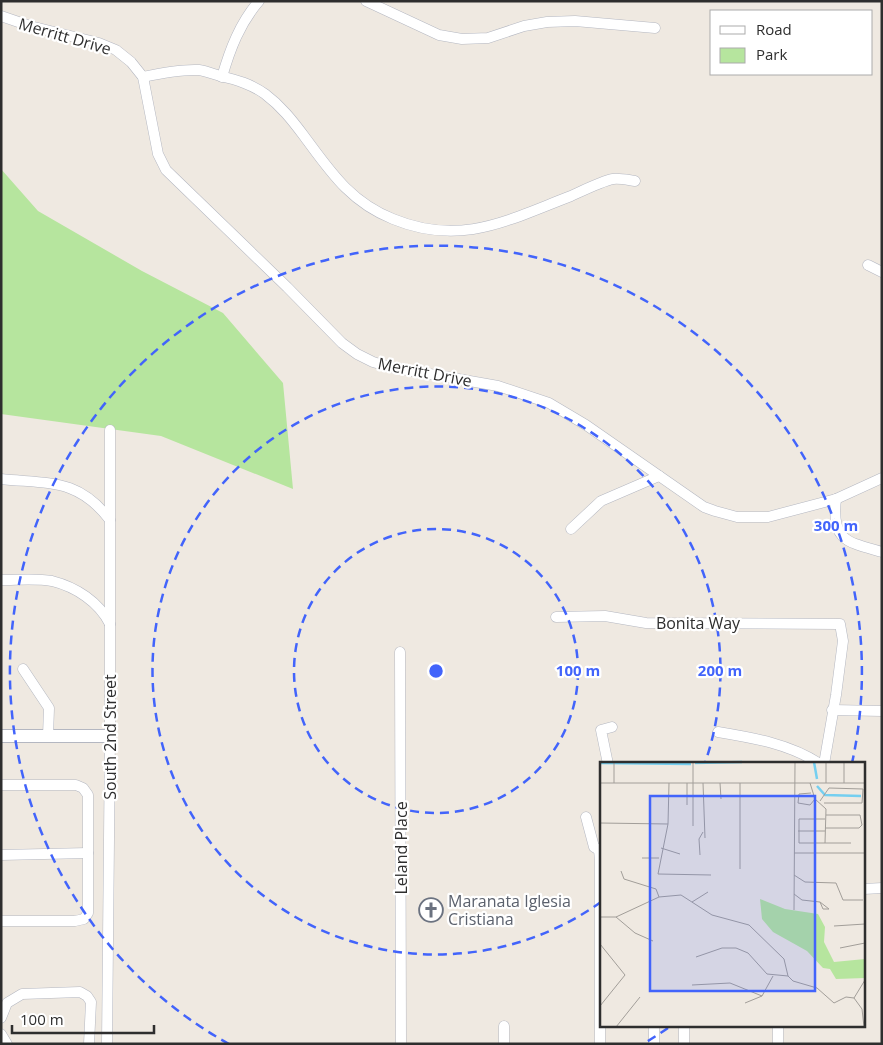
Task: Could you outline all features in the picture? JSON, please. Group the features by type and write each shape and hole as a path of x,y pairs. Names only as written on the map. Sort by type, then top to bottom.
{"street":[{"path":"222,77 231,48 251,10 259,1"},
{"path":"366,1 439,35 462,39 488,38 524,26 546,22 575,21 655,28"},
{"name":"Merritt Drive","path":"1,16 30,26 108,46 131,62 142,77 158,154 166,170 350,349 365,359 382,365 498,386 549,403 586,425 704,506 720,513 737,517 768,517 836,499 882,478"},
{"path":"142,77 169,71 200,70 222,77 233,78 255,88 282,108 334,178 357,199 381,214 414,226 451,231 488,227 613,179 635,181"},
{"path":"868,265 882,272"},
{"name":"South 2nd Street","path":"107,1044 111,625 110,430"},
{"path":"571,529 601,501 658,476"},
{"path":"1,479 65,485 86,496 110,520"},
{"path":"836,499 834,516 843,537 849,543 882,552"},
{"path":"1,580 50,581 72,588 91,600 106,616 111,625"},
{"name":"Bonita Way","path":"556,617 605,616 646,623 840,624 843,641 836,696 832,710"},
{"name":"Leland Place","path":"400,652 401,1044"},
{"path":"23,669 49,708 48,736"},
{"path":"822,762 832,710 882,712"},
{"path":"608,762 601,730 612,728"},
{"path":"718,732 761,740 805,754 819,762"},
{"path":"1,736 110,736"},
{"path":"1,785 76,785 83,788 88,795 88,913 84,919 1,922"},
{"path":"586,817 594,847 600,852 600,1044"},
{"path":"1,855 88,853"},
{"path":"866,889 882,888"},
{"path":"1,1018 7,1003 22,994 80,992 91,1002 89,1044"},
{"path":"504,1026 504,1044"},
{"path":"654,1028 654,1044"},
{"path":"684,1028 684,1044"},
{"path":"778,1028 778,1044"},
{"path":"1,1034 7,1044"}],"green space":[{"path":"1,169 38,211 142,271 223,313 283,383 293,489 161,436 1,414"}],"place":[{"name":"Maranata Iglesia Cristiana","path":"431,910"}]}
